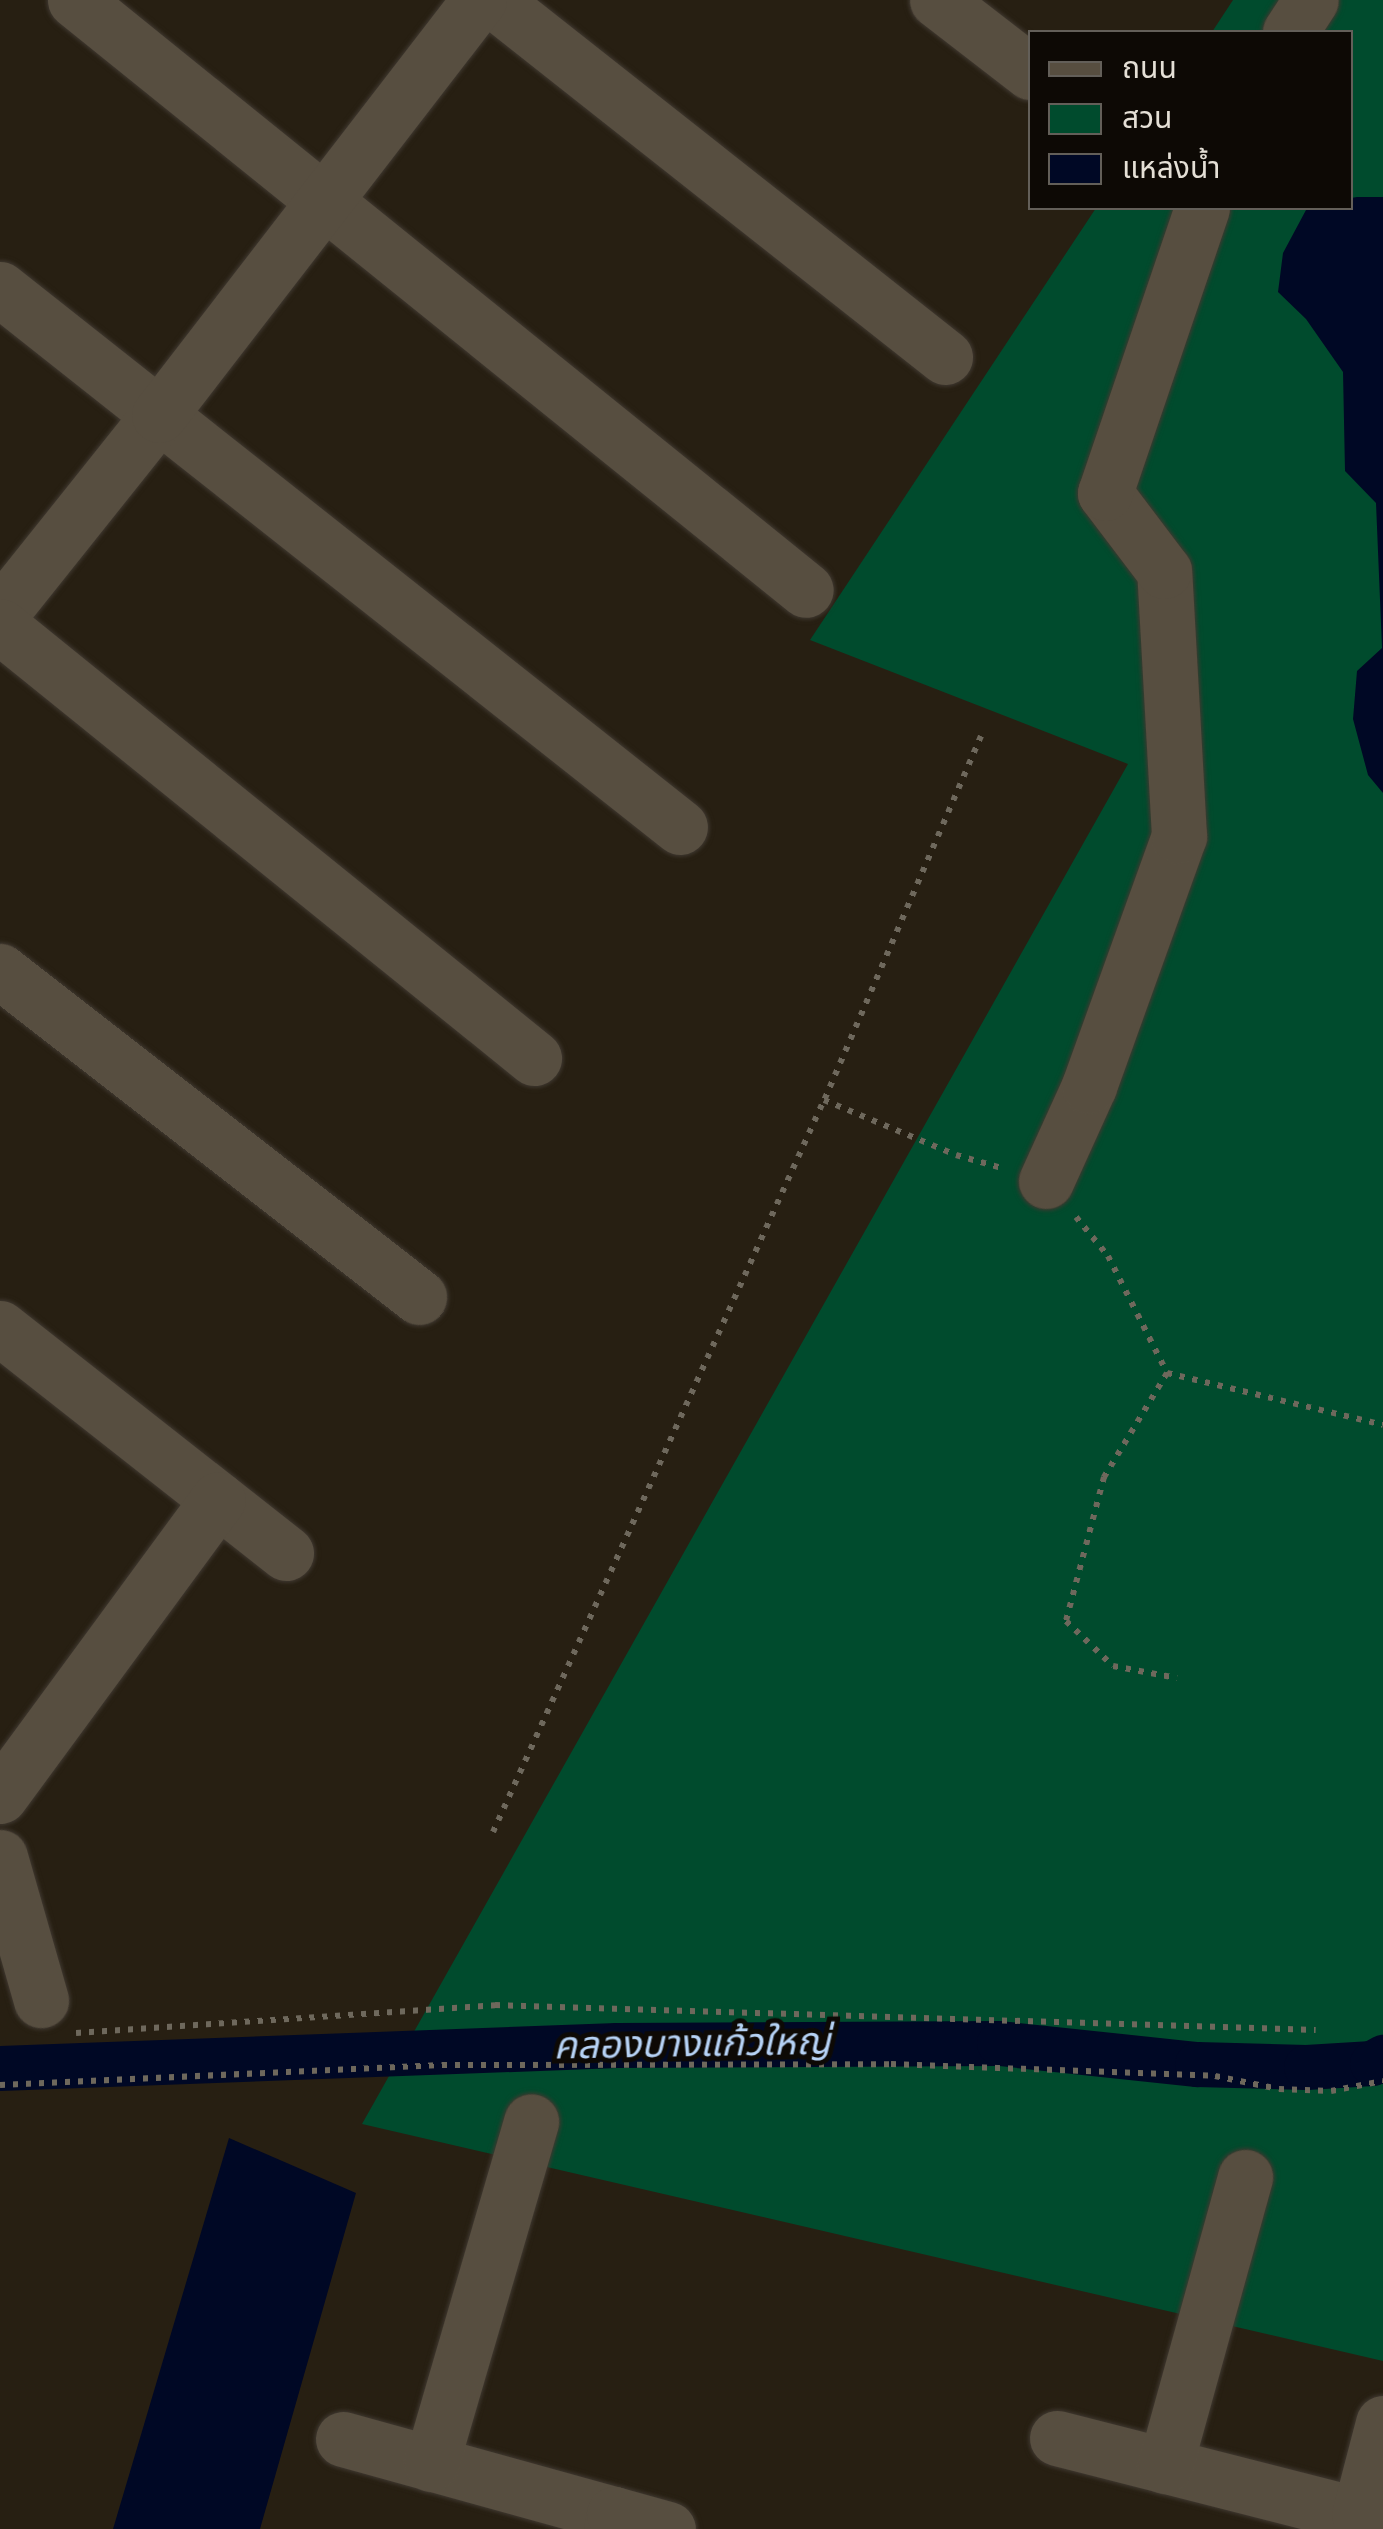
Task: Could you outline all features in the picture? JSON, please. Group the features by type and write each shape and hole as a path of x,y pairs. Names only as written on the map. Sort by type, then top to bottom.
{"street":[{"path":"75,0 806,590"},
{"path":"0,614 479,0"},
{"path":"492,0 945,358"},
{"path":"937,0 1028,70"},
{"path":"1291,30 1312,0"},
{"path":"1046,1182 1090,1086 1179,836 1164,570 1106,493 1201,210"},
{"path":"0,290 680,827"},
{"path":"0,626 534,1058"},
{"path":"0,970 419,1297"},
{"path":"0,1328 286,1553"},
{"path":"0,1796 218,1500"},
{"path":"0,1857 57,2017"},
{"path":"432,2464 532,2121"},
{"path":"1164,2466 1245,2177"},
{"path":"1057,2438 1164,2466 1297,2515 1371,2518 1383,2423"},
{"path":"342,2440 432,2464 612,2522 668,2529"}],"path":[{"path":"493,1832 824,1100"},
{"path":"1167,1373 1104,1478 1066,1621 1113,1666 1176,1678"},
{"path":"57,2017 494,2005 1316,2030"},
{"path":"0,2086 442,2065 928,2066 1215,2076 1280,2089 1331,2092 1383,2081"}],"green space":[{"path":"1233,0 1383,0 1383,2361 362,2124 1128,764 810,640 1095,210 1353,210 1353,30 1213,30"}],"water":[{"path":"1383,197 1383,793 1368,775 1353,719 1357,671 1382,648 1376,503 1345,471 1343,372 1306,319 1278,292 1283,253 1306,210 1353,210 1353,198"},
{"path":"229,2138 356,2193 260,2529 113,2529"}],"waterway":[{"name":"คลองบางแก้วใหญ่","path":"0,2068 617,2045 999,2043 1197,2064 1306,2067 1372,2063 1383,2057"}]}
